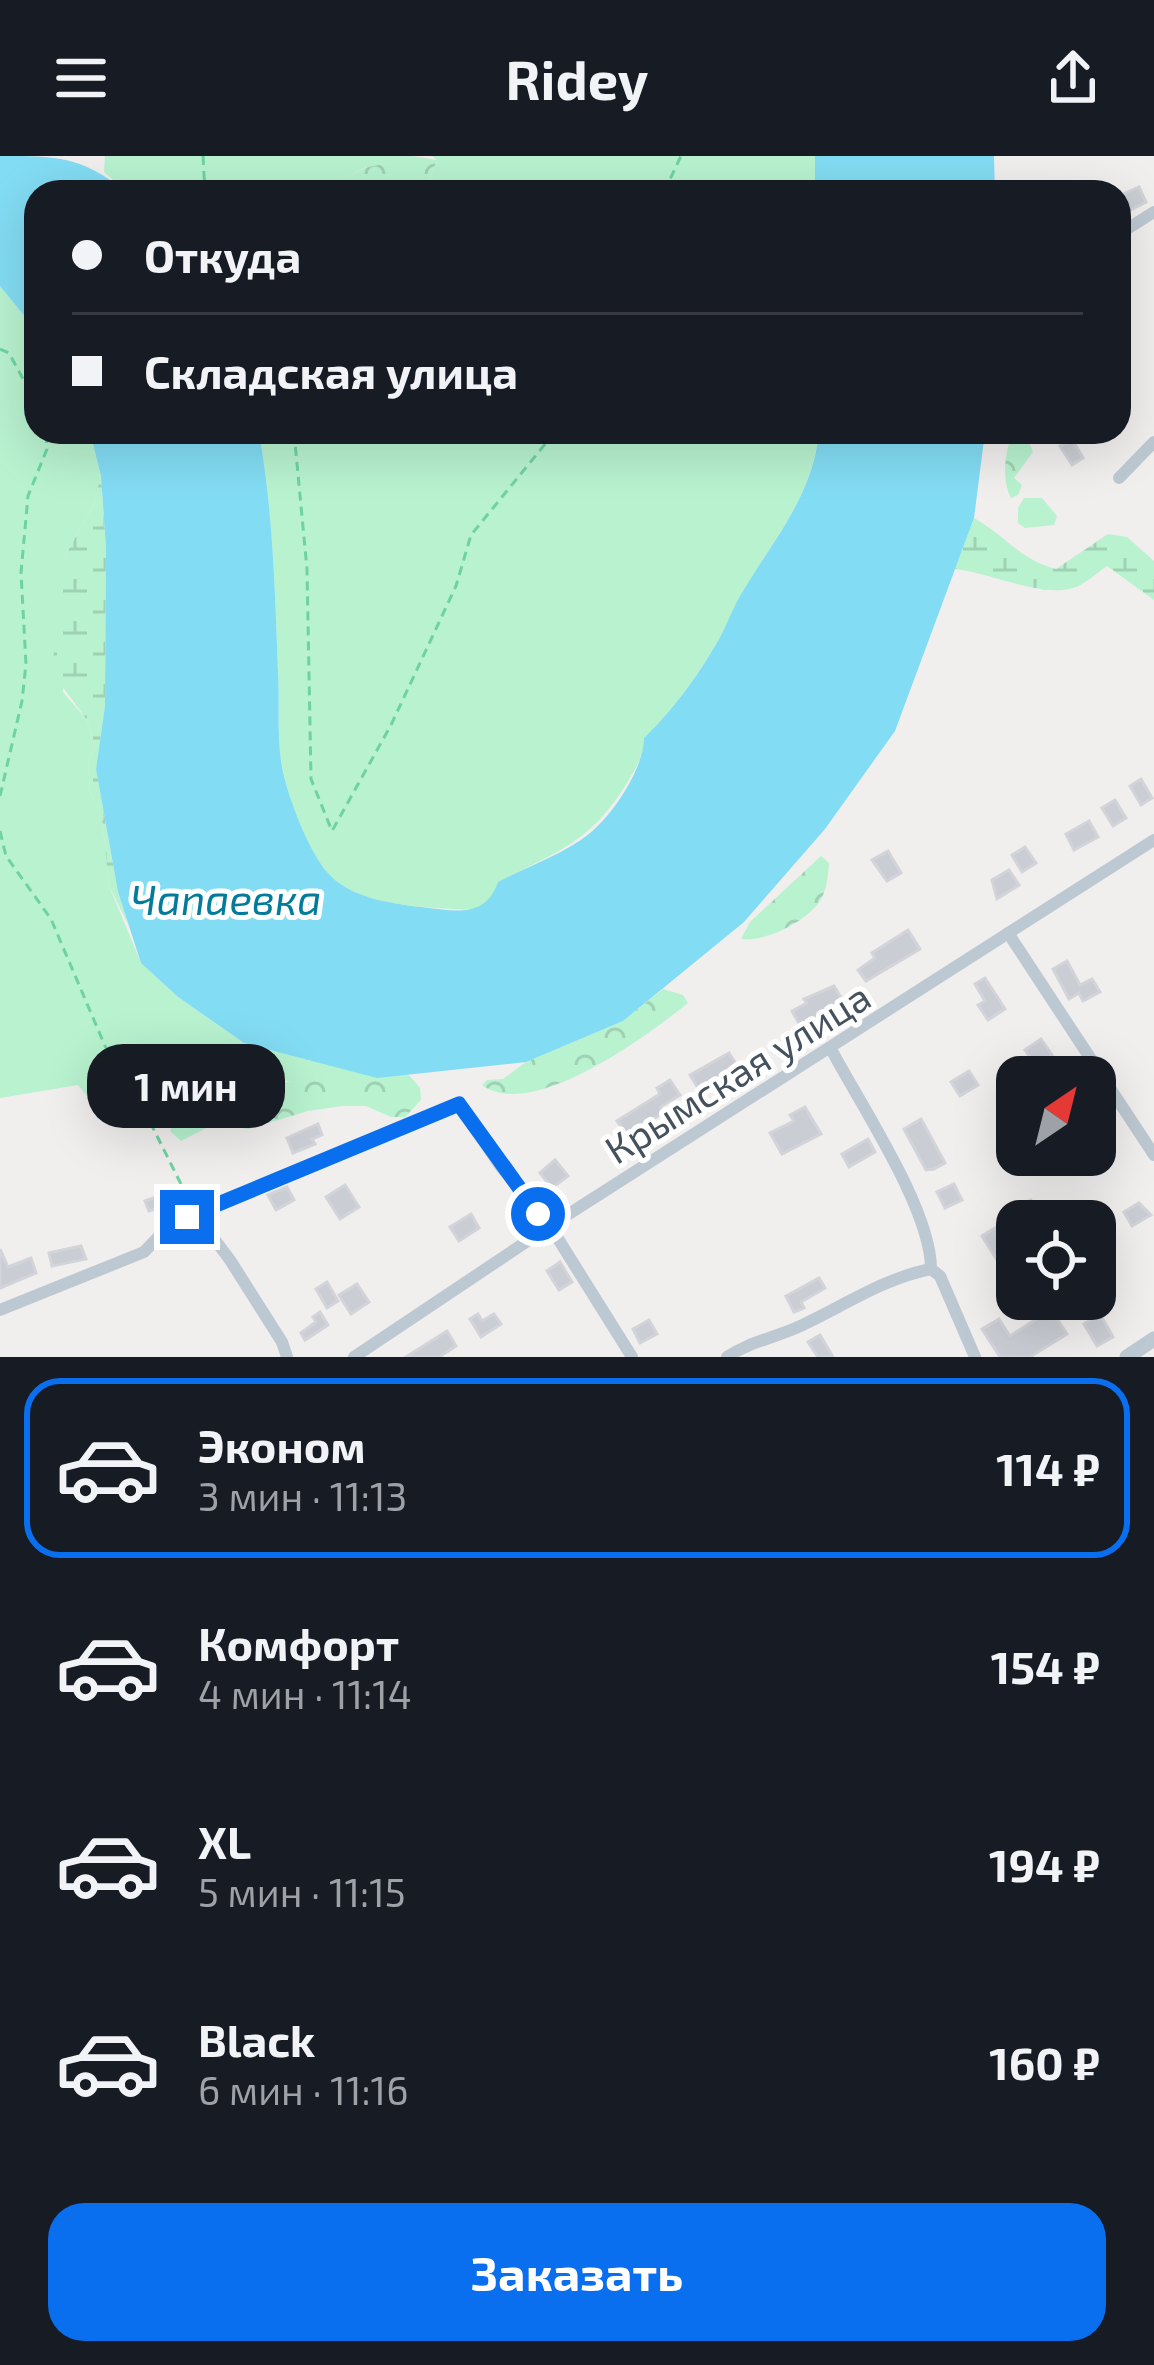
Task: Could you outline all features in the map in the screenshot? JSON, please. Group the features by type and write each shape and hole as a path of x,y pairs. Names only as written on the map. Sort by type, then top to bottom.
{"street":[{"path":"1119,478 1154,442"},
{"name":"Крымская улица","path":"354,1357 550,1226 1154,840"},
{"path":"1008,933 1154,1154"},
{"path":"831,1049 921,1218 931,1268 940,1276 975,1357"},
{"path":"0,1310 144,1252 166,1228 459,1104 550,1226 632,1357"},
{"path":"197,1216 282,1342 286,1357"},
{"path":"727,1357 904,1274 931,1268"},
{"path":"1126,1357 1154,1339"}],"path":[{"path":"0,350 9,353 24,381"},
{"path":"0,796 24,683 21,573 28,496 47,444"},
{"path":"295,444 308,569 311,779 332,831 391,725 456,586 471,535 545,444"},
{"path":"0,832 6,856 51,919 105,1046 131,1084 197,1216"}],"green space":[{"path":"105,156 413,156 363,169 348,180 113,180 104,172"},
{"path":"413,156 437,160 429,180 348,180 362,170"},
{"path":"432,156 815,156 815,180 429,180 437,160"},
{"path":"0,286 24,315 24,444 93,444 101,476 93,506 64,558 63,692 87,720 95,746 88,763 90,792 102,817 109,886 141,963 178,997 244,1043 310,1059 305,1076 245,1096 141,1075 129,1108 97,1108 78,1085 0,1098"},
{"path":"261,444 817,444 809,476 790,515 702,667 644,738 639,762 613,803 586,833 498,882 492,899 475,910 397,904 357,893 327,872 300,824 280,747"},
{"path":"1009,444 1030,444 1033,452 1014,478 1022,485 1011,498 1006,482"},
{"path":"101,476 106,548 105,707 96,769 118,892 129,926 109,886 102,818 90,792 88,763 95,746 87,720 51,671 64,558 93,506"},
{"path":"1024,498 1042,498 1057,516 1054,525 1025,528 1018,523"},
{"path":"974,518 1032,560 1056,569 1108,534 1127,537 1154,561 1154,600 1107,566 1082,584 1060,590 955,569"},
{"path":"821,856 829,863 828,878 814,909 773,934 741,939 750,922"},
{"path":"663,989 683,995 688,1003 589,1070 530,1092 504,1093 482,1085 623,1021"},
{"path":"310,1059 377,1077 408,1074 420,1088 421,1100 405,1117 391,1117 366,1106 342,1106 248,1129 216,1123 181,1141 170,1131 189,1084 209,1092 243,1081 256,1095 304,1076"}],"water":[{"path":"0,156 68,160 109,180 24,180 24,315 0,286"},
{"path":"815,156 994,156 995,180 815,180"},
{"name":"Чапаевка","path":"93,444 261,444 273,551 281,760 301,825 321,864 347,888 384,901 457,911 477,907 498,882 579,841 617,803 639,763 644,738 702,667 790,516 809,476 817,444 983,444 974,518 895,731 825,829 744,922 623,1021 526,1062 377,1078 244,1043 178,997 141,963 118,892 96,769 105,706 106,548 101,476"}],"building":[{"path":"1139,187 1146,202 1131,210 1131,191"},
{"path":"1075,444 1083,458 1072,465 1060,446"},
{"path":"1141,779 1152,798 1141,805 1130,786"},
{"path":"1115,800 1126,818 1113,826 1102,808"},
{"path":"1089,821 1098,837 1074,850 1066,834"},
{"path":"1025,847 1036,863 1022,872 1012,855"},
{"path":"888,851 901,873 887,881 872,860"},
{"path":"1009,870 1019,885 997,899 992,880"},
{"path":"908,930 920,949 866,981 858,970 875,958 872,953"},
{"path":"1067,961 1080,985 1092,979 1100,992 1083,1001 1079,993 1069,999 1053,969"},
{"path":"985,978 1005,1009 988,1020 978,1005 985,1001 975,984"},
{"path":"834,986 843,1001 825,1011 830,1019 820,1025 815,1017 800,1025 792,1011 807,1003 804,999"},
{"path":"1041,1039 1052,1055 1029,1056 1025,1050"},
{"path":"729,1053 738,1067 700,1091 690,1075"},
{"path":"969,1071 978,1085 960,1096 951,1082"},
{"path":"670,1080 680,1095 660,1107 663,1113 627,1135 617,1121 660,1094 657,1088"},
{"path":"805,1107 821,1134 782,1154 770,1133 794,1121 790,1115"},
{"path":"921,1119 945,1163 934,1169 926,1170 904,1129"},
{"path":"318,1124 322,1135 312,1139 315,1144 293,1153 287,1138"},
{"path":"868,1139 875,1152 849,1167 842,1154"},
{"path":"555,1160 568,1176 552,1188 540,1173"},
{"path":"954,1184 962,1200 945,1208 937,1192"},
{"path":"345,1185 359,1207 340,1219 326,1197"},
{"path":"287,1187 294,1200 276,1210 268,1195"},
{"path":"173,1191 176,1201 149,1211 145,1201"},
{"path":"1139,1203 1151,1215 1132,1226 1124,1212"},
{"path":"471,1214 479,1228 459,1241 450,1227"},
{"path":"996,1227 996,1258 982,1236"},
{"path":"81,1246 86,1259 52,1266 49,1253"},
{"path":"0,1249 8,1267 31,1258 36,1273 0,1288"},
{"path":"560,1262 572,1282 559,1290 547,1271"},
{"path":"819,1278 825,1288 801,1302 804,1308 794,1312 786,1296"},
{"path":"327,1282 338,1301 327,1308 316,1289"},
{"path":"357,1284 369,1302 351,1314 339,1295"},
{"path":"320,1312 328,1325 305,1340 301,1333 316,1322 313,1317"},
{"path":"478,1314 482,1321 494,1314 501,1324 481,1337 470,1319"},
{"path":"649,1320 657,1334 640,1343 633,1329"},
{"path":"1000,1320 1010,1336 1035,1320 1058,1320 1067,1334 1030,1357 1000,1357 982,1329"},
{"path":"1103,1320 1113,1337 1097,1346 1084,1324"},
{"path":"447,1331 456,1346 439,1357 406,1357"},
{"path":"820,1335 833,1357 818,1357 808,1342"}],"route":[{"path":"187,1217 459,1104 538,1214"}]}
